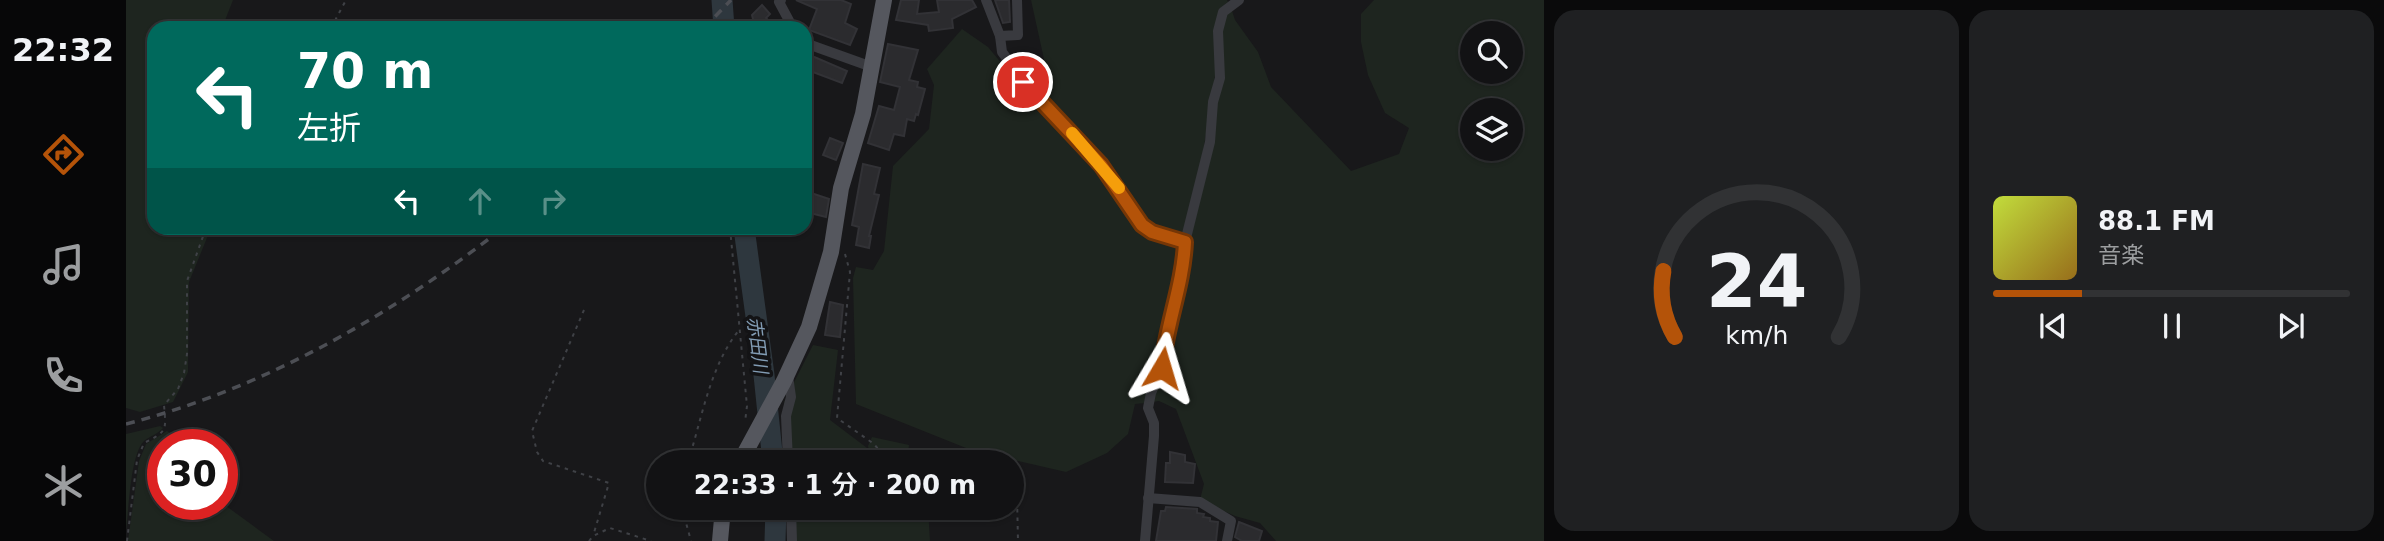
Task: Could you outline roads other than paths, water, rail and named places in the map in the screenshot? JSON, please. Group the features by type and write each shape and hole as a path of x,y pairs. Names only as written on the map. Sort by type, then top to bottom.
{"main road":[{"path":"746,450 786,377 809,327 831,252 841,188 863,114 884,0"},
{"path":"720,541 722,520"}],"street":[{"path":"781,0 779,2 789,21"},
{"path":"986,0 1000,36 999,45 1013,70 1101,165 1142,225 1152,232 1185,242"},
{"path":"1000,36 1018,35 1017,0"},
{"path":"1145,541 1154,436 1154,423 1148,408 1151,393 1162,368 1168,324 1179,289 1185,242 1210,142 1213,102 1220,78 1218,31 1223,12 1239,0"},
{"path":"812,46 872,67"},
{"path":"786,377 791,397 786,416 787,450"},
{"path":"1148,498 1200,502 1231,521 1227,541"},
{"path":"791,520 792,541"}],"waterway":[{"name":"赤田川","path":"722,0 724,21"},
{"name":"赤田川","path":"745,235 772,450"},
{"name":"赤田川","path":"775,541 776,520"}],"railway":[{"path":"711,21 731,0"},
{"path":"126,424 228,391 324,346 416,291 494,235"}]}
